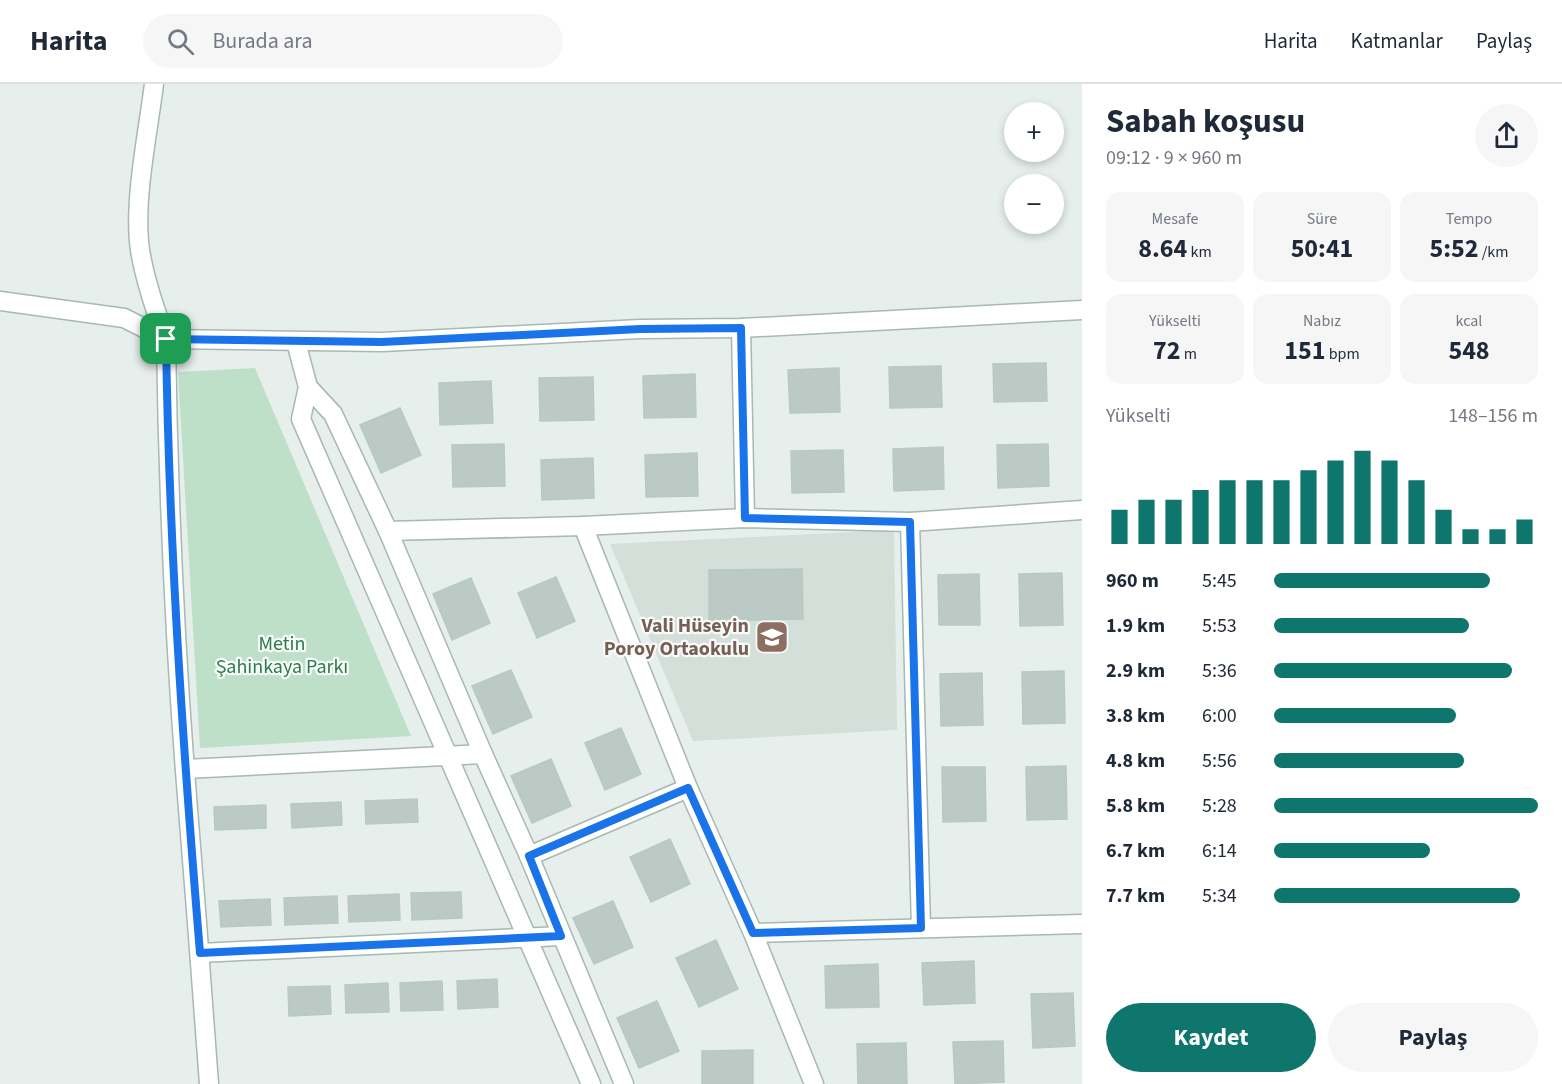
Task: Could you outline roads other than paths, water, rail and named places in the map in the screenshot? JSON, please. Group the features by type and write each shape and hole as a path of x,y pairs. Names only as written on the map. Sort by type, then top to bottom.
{"street":[{"path":"154,84 138,209 139,248 146,282 166,339 168,441 185,769 209,1084"},
{"path":"0,301 124,318 166,339 296,342 382,342 640,329 741,328 1082,310"},
{"path":"741,328 745,518"},
{"path":"296,342 308,387 301,419 591,1084"},
{"path":"308,387 333,414 388,531 529,856 624,1084"},
{"path":"388,531 583,526 745,518 910,522 1082,510"},
{"path":"910,522 921,928"},
{"path":"583,526 688,788 753,933 814,1084"},
{"path":"185,769 483,754"},
{"path":"529,856 688,788"},
{"path":"753,933 1082,924"},
{"path":"200,953 561,936"}],"place":[{"name":"Vali Hüseyin Poroy Ortaokulu","path":"772,637"}],"park label":[{"name":"Metin Şahinkaya Parkı","path":"282,656"}]}
